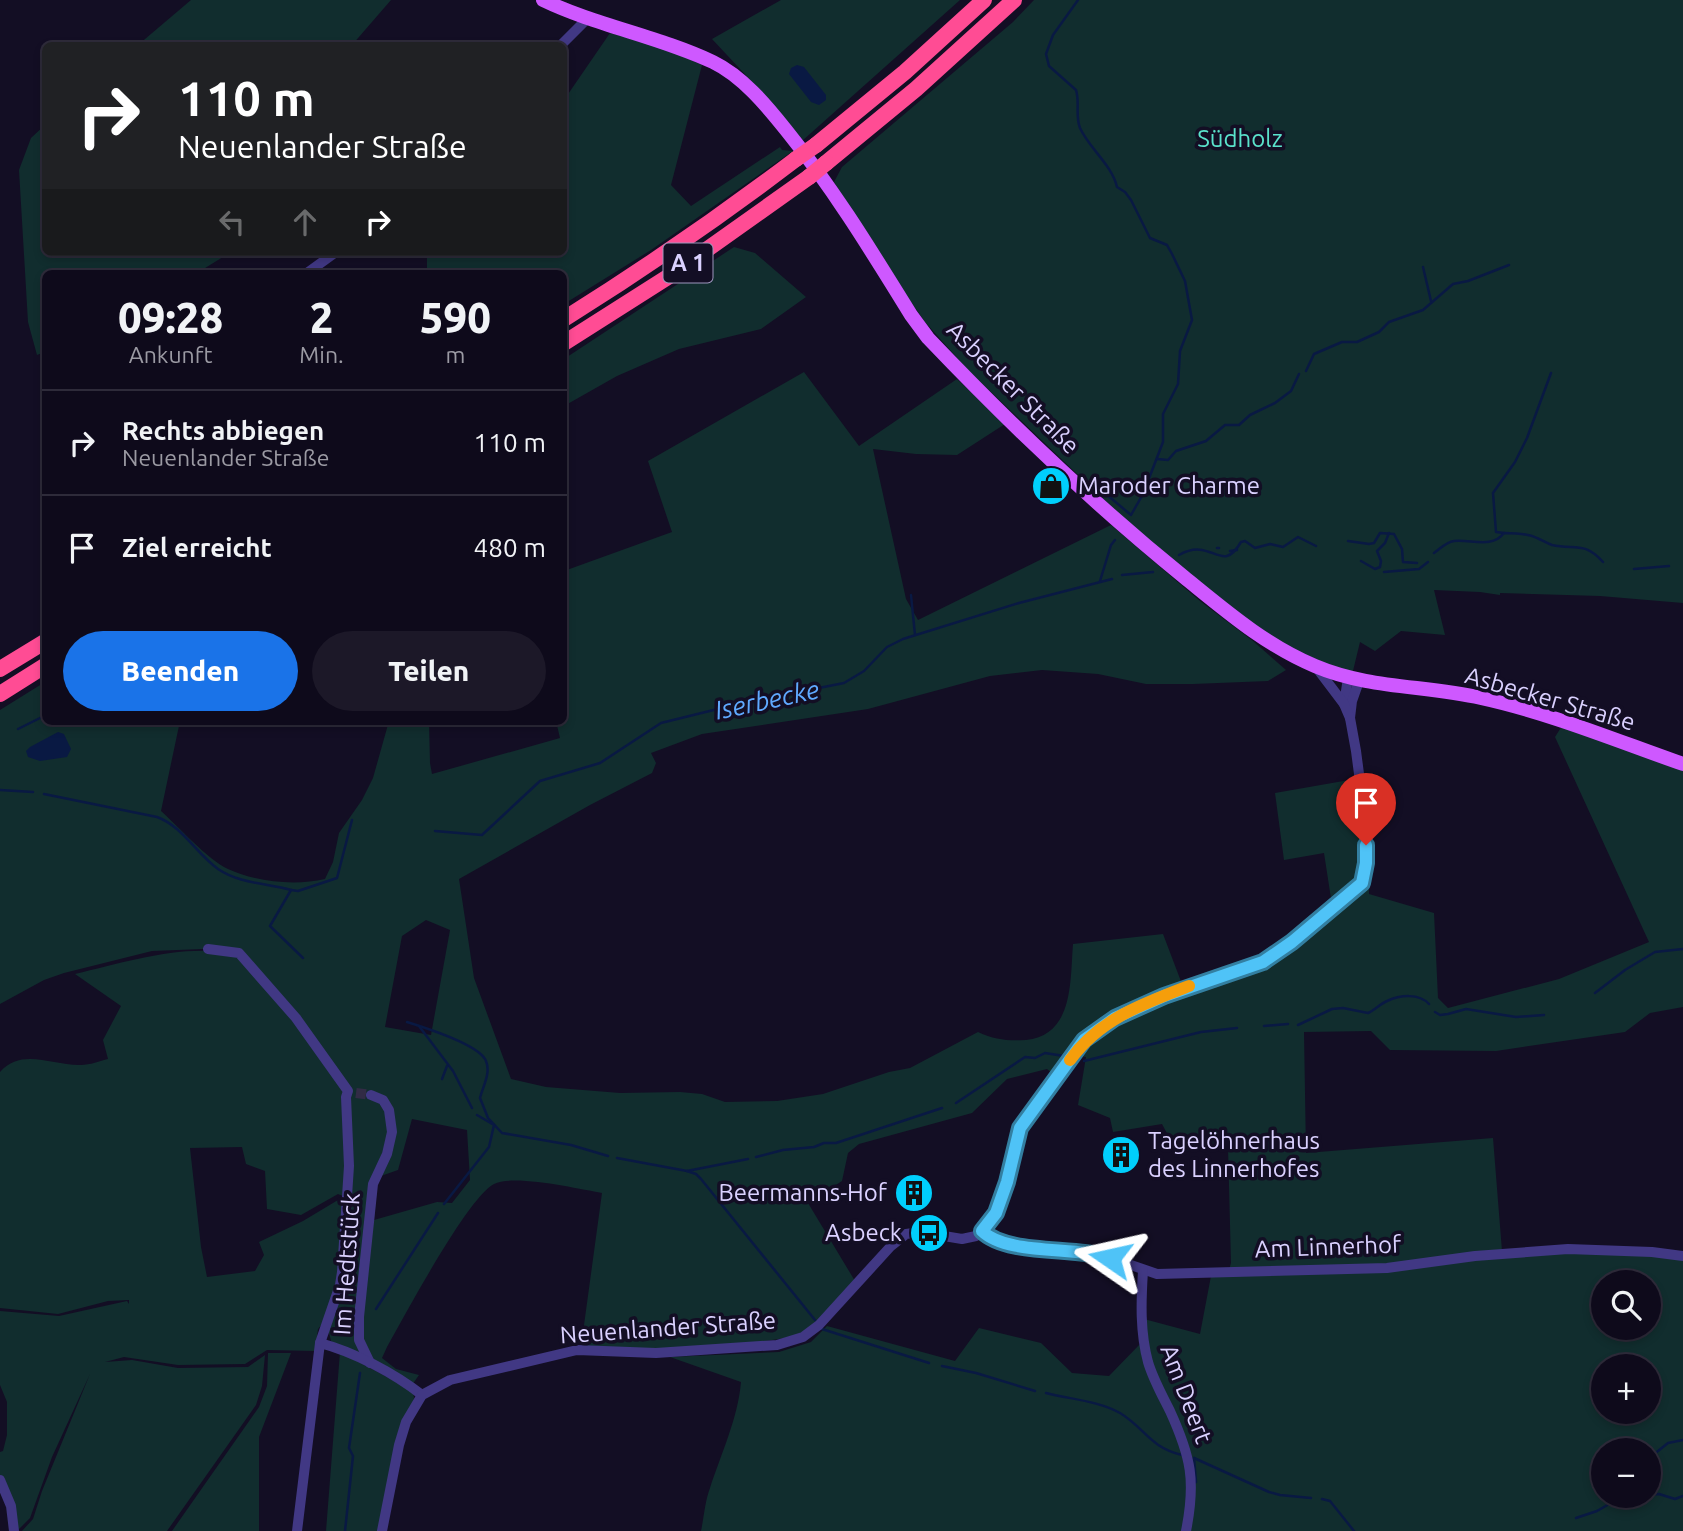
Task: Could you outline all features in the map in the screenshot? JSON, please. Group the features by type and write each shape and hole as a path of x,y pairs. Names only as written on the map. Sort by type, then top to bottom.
{"highway":[{"name":"A 1","path":"567,317 739,203 816,145 905,72 984,0"},
{"name":"A 1","path":"567,340 671,275 809,177 916,89 1014,0"},
{"path":"0,669 42,643"},
{"path":"0,694 42,668"}],"main road":[{"name":"Asbecker Straße","path":"543,0 684,50 715,63 740,81 769,109 810,160 911,315 946,356 1079,485 1151,550 1243,625 1277,649 1316,667 1354,680 1481,697 1554,719 1683,764"}],"street":[{"path":"564,42 589,17"},
{"path":"311,270 330,256"},
{"path":"1316,667 1350,718"},
{"path":"1343,704 1354,680"},
{"path":"982,1231 996,1213 1007,1182 1020,1128 1084,1040 1115,1018 1164,996 1263,962 1292,942 1362,883 1366,863 1366,827 1350,718 1354,680"},
{"name":"Im Hedtstück","path":"208,949 240,953 296,1018 352,1092 346,1097 349,1128 347,1215 342,1272 320,1343 297,1531"},
{"name":"Im Hedtstück","path":"370,1363 359,1339 359,1317 373,1184 387,1154 392,1132 389,1110 383,1100 371,1095"},
{"name":"Am Linnerhof","path":"982,1231 989,1238 1051,1252 1096,1253 1157,1274 1387,1268 1475,1256 1568,1249 1640,1251 1683,1256"},
{"name":"Neuenlander Straße","path":"422,1395 450,1380 577,1350 656,1353 777,1345 803,1337 819,1325 891,1246 906,1234 920,1232 962,1239 982,1231"},
{"name":"Am Deert","path":"1143,1271 1140,1310 1149,1363 1186,1449 1191,1472 1192,1502 1186,1531"},
{"name":"Im Hedtstück","path":"320,1343 370,1363 422,1395"},
{"path":"382,1531 399,1445 406,1422 422,1395"},
{"path":"0,1480 11,1506 14,1531"}],"green space":[{"path":"191,0 391,0 355,42 142,42"},
{"path":"781,0 960,0 802,141 712,39"},
{"name":"Südholz","path":"1034,0 1683,0 1683,603 1600,596 1500,595 1434,590 1445,635 1401,631 1375,651 1360,642 1352,675 1273,640 1236,614 1121,516 967,369 925,322 834,182 842,167 1013,22"},
{"path":"610,33 658,45 702,65 671,185 691,206 780,147 782,150 793,151 651,250 567,302 567,270 427,270 427,256 567,256 567,96"},
{"path":"42,128 42,256 225,256 202,270 42,270 42,353 37,355 28,322 19,170 31,138"},
{"path":"734,247 755,253 806,297 761,329 679,349 617,376 567,404 567,357"},
{"path":"804,372 859,446 957,379 1005,424 957,455 873,449 906,599 918,620 1111,525 1286,670 1268,681 1193,684 1146,684 1098,674 1042,670 990,676 868,709 702,734 651,753 656,763 652,773 459,879 474,978 511,1079 546,1087 620,1093 702,1094 725,1102 777,1101 823,1094 889,1072 910,1068 978,1032 1007,1040 1026,1040 1042,1036 1053,1028 1066,1004 1073,944 1163,934 1182,984 1114,1012 1085,1035 1053,1074 1047,1069 1007,1079 972,1113 859,1144 848,1153 842,1181 808,1203 855,1281 806,1331 792,1337 727,1347 581,1347 602,1193 546,1183 503,1181 483,1193 453,1233 382,1358 396,1369 419,1375 412,1385 331,1341 327,1324 343,1284 350,1199 338,1194 301,1215 267,1209 265,1171 246,1164 242,1147 190,1148 207,1277 255,1271 264,1255 259,1242 303,1221 338,1200 343,1202 340,1279 323,1323 318,1329 315,1351 267,1350 245,1364 178,1365 124,1357 105,1362 132,1360 178,1368 248,1367 265,1355 262,1386 256,1405 167,1531 22,1531 33,1519 90,1374 52,1457 30,1518 17,1531 15,1506 0,1477 0,1452 3,1451 7,1435 7,1402 0,1385 0,1311 59,1316 127,1301 129,1304 129,1300 108,1301 58,1314 0,1308 0,1072 18,1060 81,1065 108,1059 103,1040 121,1006 75,974 157,955 199,951 239,955 295,1021 328,1071 333,1068 299,1019 242,952 228,948 152,951 64,973 44,980 0,1004 0,710 42,684 42,725 179,725 161,811 202,851 228,869 276,882 325,879 333,862 339,833 362,800 373,778 388,725 429,725 432,774 560,738 557,725 567,725 567,570 672,532 648,461","holes":["426,920 450,930 431,1035 385,1027 402,936","412,1119 467,1130 470,1180 452,1203 437,1202 374,1220 378,1177 398,1170"]},
{"path":"1562,726 1683,757 1683,1007 1650,1013 1625,1032 1496,1051 1390,1050 1371,1031 1304,1032 1306,1153 1493,1138 1502,1251 1386,1265 1229,1270 1228,1147 1177,1152 1162,1124 1113,1132 1110,1118 1078,1105 1086,1057 1079,1056 1096,1035 1133,1012 1280,955 1369,884 1369,894 1434,913 1438,998 1448,1008 1559,979 1649,942 1555,737"},
{"path":"1355,779 1363,842 1362,866 1354,884 1332,905 1324,853 1284,860 1275,793"},
{"path":"1528,1253 1630,1253 1683,1259 1683,1531 701,1531 708,1493 733,1422 741,1382 670,1357 779,1352 811,1342 827,1326 955,1361 979,1328 1041,1343 1072,1373 1109,1376 1142,1342 1149,1370 1187,1458 1193,1510 1192,1467 1178,1426 1152,1367 1144,1336 1144,1319 1200,1334 1211,1276 1388,1270"},
{"path":"340,1352 413,1391 414,1398 378,1531 326,1531"},
{"path":"268,1353 291,1353 259,1437 259,1531 172,1531 259,1407 267,1386"}],"water":[{"path":"797,65 804,67 826,95 826,100 819,105 811,102 789,74 791,68"},
{"path":"58,732 64,734 71,749 67,757 40,761 28,757 26,751 30,747"}],"waterway":[{"path":"1078,0 1053,35 1046,54 1049,66 1076,90 1080,128 1110,171 1117,187 1131,200 1150,238 1167,245 1185,281 1192,320 1180,351 1178,384 1163,414 1163,442 1143,494 1131,515 1100,489 1095,476"},
{"path":"1306,371 1314,354 1342,342 1357,342 1379,332 1389,322 1423,310 1453,284 1509,265"},
{"path":"1423,267 1431,301"},
{"path":"1504,533 1496,532 1493,493 1515,462 1527,438 1551,373"},
{"path":"1157,459 1168,460 1176,451 1206,441 1225,425 1239,425 1250,415 1275,403 1291,391 1299,374"},
{"path":"1348,541 1369,544 1374,543 1380,533 1394,534 1402,549 1403,562 1417,563"},
{"path":"1361,561 1375,569 1380,567 1377,551 1385,543 1389,533"},
{"name":"Iserbecke","path":"1434,553 1451,542 1487,542 1494,541 1504,533 1516,533 1533,536 1552,545 1585,549 1603,562"},
{"name":"Iserbecke","path":"1179,555 1200,550 1228,556 1241,542 1245,541 1255,548 1270,544 1283,547 1298,537 1316,546"},
{"path":"1100,581 1115,540"},
{"name":"Iserbecke","path":"1230,551 1237,550"},
{"name":"Iserbecke","path":"1384,572 1419,569 1428,562"},
{"name":"Iserbecke","path":"1634,569 1669,566"},
{"name":"Iserbecke","path":"1122,575 1153,572"},
{"name":"Iserbecke","path":"435,831 482,835 540,781 600,763 661,723 738,704 844,683 864,671 887,647 903,639 1019,603 1112,579"},
{"path":"911,595 915,635"},
{"path":"18,729 42,717"},
{"path":"0,790 33,792"},
{"path":"44,794 157,817 174,827 210,863 226,874 291,890 270,926 303,958"},
{"name":"Iserbecke","path":"291,890 298,891 337,878 352,820"},
{"path":"1595,993 1655,952 1683,949"},
{"path":"1298,1025 1332,1009 1343,1008 1368,1013 1387,1001 1403,996 1420,998 1429,1004"},
{"path":"1435,1012 1440,1015 1466,1009 1516,1017 1544,1015"},
{"path":"407,1022 450,1037 482,1055 488,1070 480,1098 488,1118 502,1133 571,1145 608,1156"},
{"path":"1264,1026 1288,1024"},
{"path":"419,1026 453,1071 472,1108"},
{"path":"1084,1061 1201,1032 1237,1028"},
{"path":"956,1103 1025,1057 1035,1058 1045,1053 1064,1056"},
{"path":"442,1079 447,1066"},
{"path":"756,1157 783,1150 836,1143 942,1108"},
{"path":"444,1204 489,1147 494,1125 477,1115"},
{"path":"617,1158 687,1171 748,1159"},
{"path":"687,1171 701,1179 815,1320"},
{"path":"376,1309 438,1213"},
{"path":"822,1329 929,1363"},
{"path":"942,1366 1035,1391"},
{"path":"345,1531 353,1456 349,1448 360,1373"},
{"path":"1046,1393 1112,1409 1154,1442 1182,1455"},
{"path":"1661,1449 1668,1443 1683,1440"},
{"path":"1194,1458 1269,1492 1311,1498"},
{"path":"1194,1458 1196,1482"},
{"path":"1661,1495 1675,1499 1683,1496"},
{"path":"1322,1499 1330,1501 1354,1531"},
{"path":"1576,1518 1602,1508"}],"tunnel":[{"path":"356,1093 371,1095"}],"slow traffic":[{"path":"1070,1060 1084,1040 1115,1018 1189,986"}],"place":[{"name":"Maroder Charme","path":"1051,486"},
{"name":"Tagelöhnerhaus des Linnerhofes","path":"1121,1155"},
{"name":"Beermanns-Hof","path":"914,1193"},
{"name":"Asbeck","path":"929,1233"}],"route":[{"path":"1110,1258 1096,1253 1051,1252 989,1238 982,1231 996,1213 1014,1159 1020,1128 1084,1040 1101,1027 1164,996 1263,962 1349,896 1362,883 1366,845"}]}
